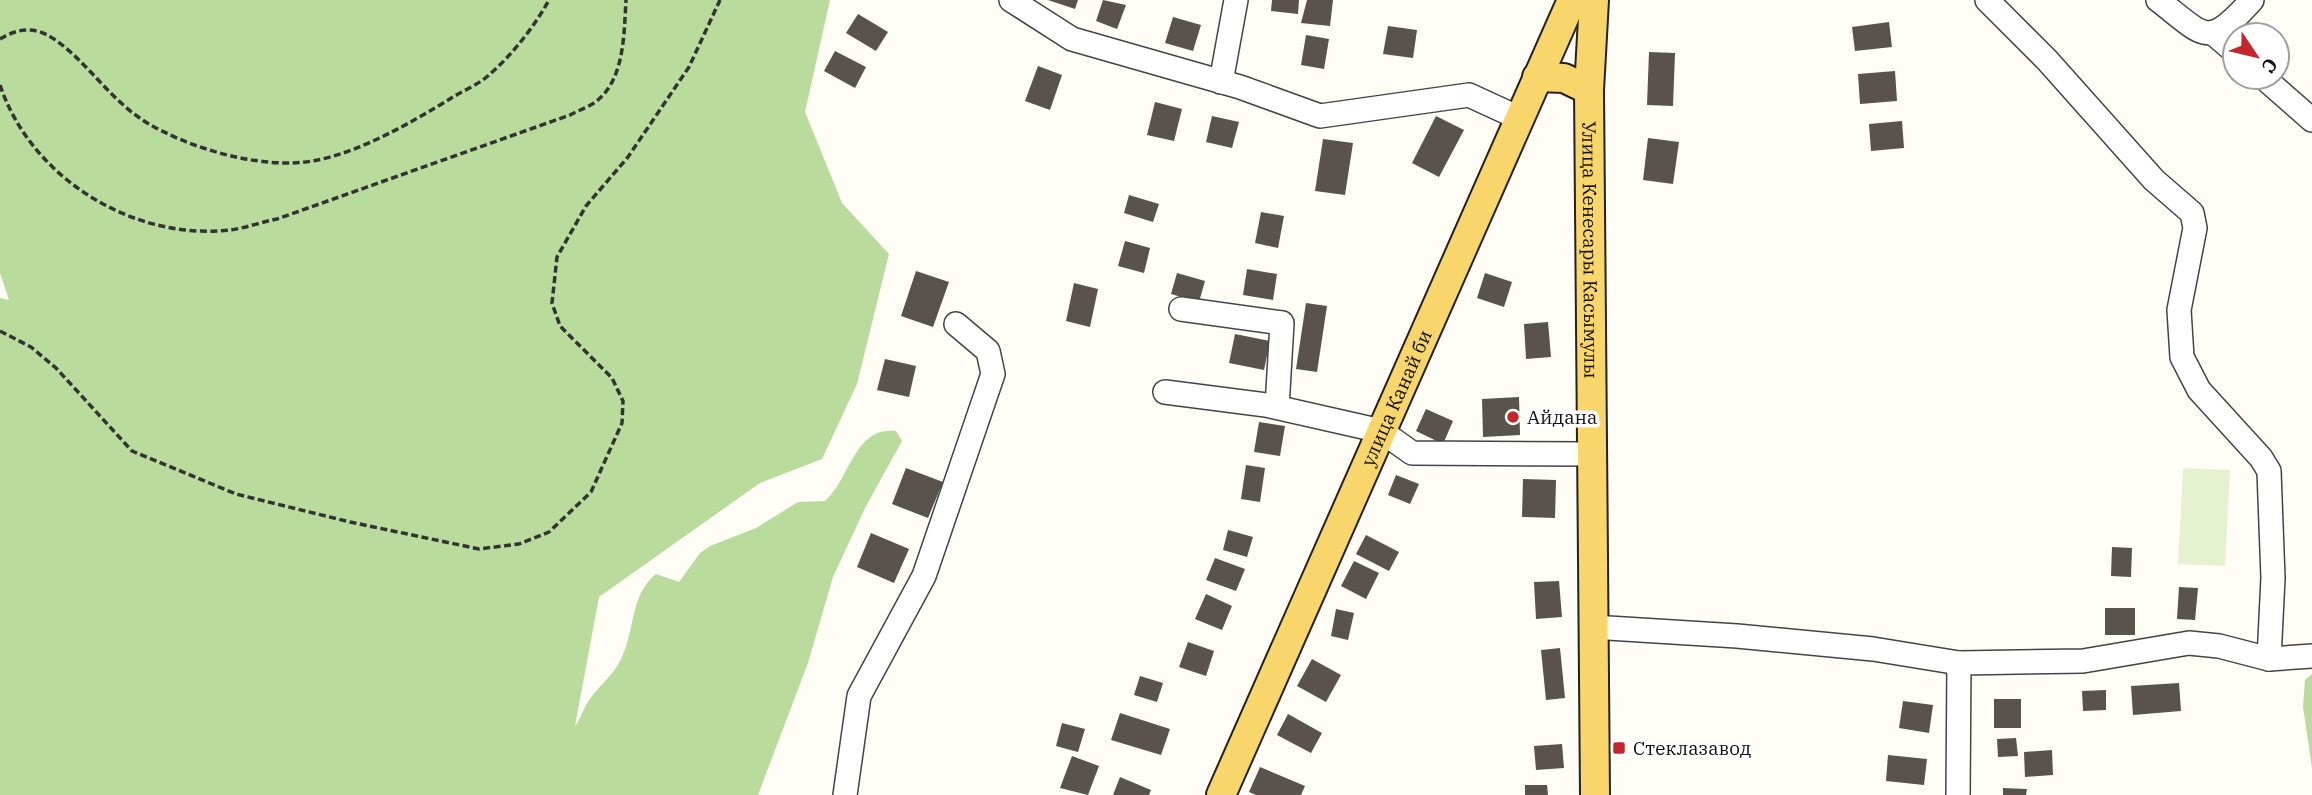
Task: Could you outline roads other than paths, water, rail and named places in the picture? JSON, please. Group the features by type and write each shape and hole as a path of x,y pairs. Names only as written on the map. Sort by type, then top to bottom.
{"main road":[{"name":"улица Канай би","path":"1221,795 1572,0"},
{"name":"Улица Кенесары Касымулы","path":"1594,0 1589,90 1595,795"},
{"path":"1537,77 1564,78 1589,90"}],"street":[{"path":"1011,0 1072,39 1221,82 1320,116 1469,95 1519,118"},
{"path":"1221,82 1236,0"},
{"path":"1987,0 2047,60 2154,180 2192,212 2195,228 2179,310 2182,356 2199,390 2261,458 2269,471 2273,578 2269,659"},
{"path":"2158,0 2200,33 2214,34 2227,27 2252,0"},
{"path":"2214,34 2221,40"},
{"path":"2279,91 2312,120"},
{"path":"1181,309 1282,323 1278,407"},
{"path":"845,795 859,696 924,576 993,374 988,351 956,324"},
{"path":"1165,393 1278,407 1381,431 1412,453 1591,454"},
{"path":"1592,628 1751,637 1873,649 1959,663 2083,660 2189,643 2219,646 2269,659 2312,656"},
{"path":"1958,795 1959,663"}],"place":[{"name":"Айдана","path":"1513,417"},
{"name":"Стеклазавод","path":"1619,748"}]}
